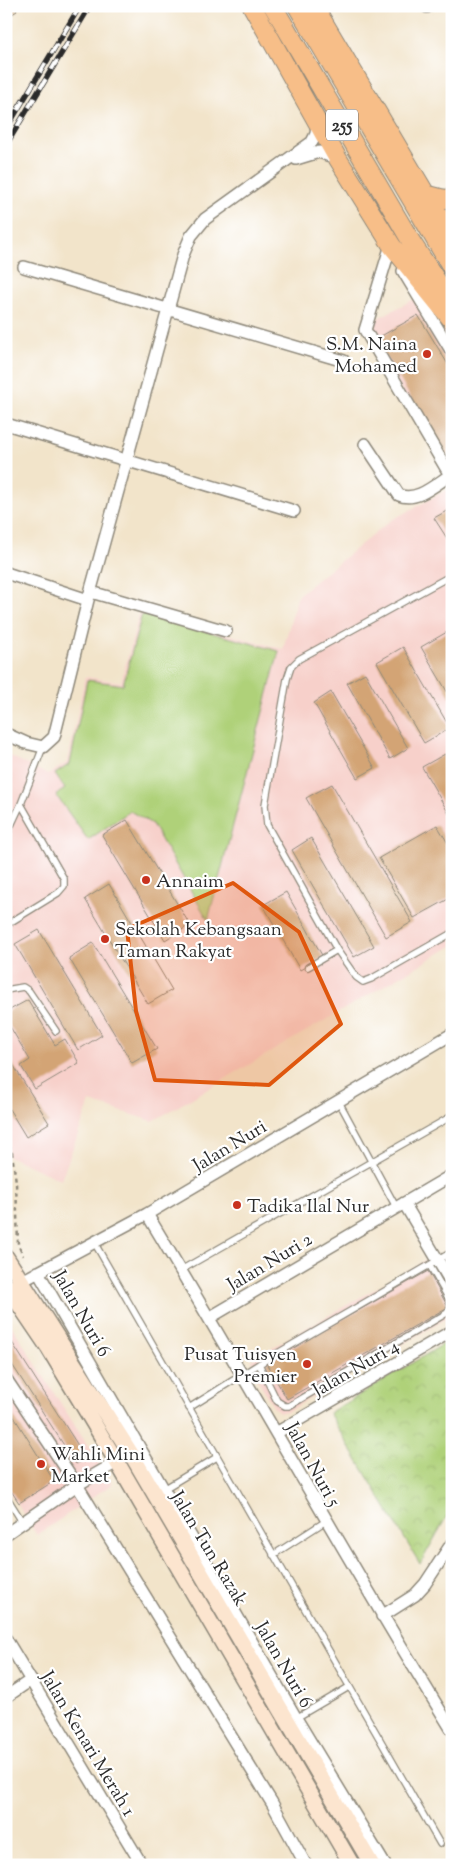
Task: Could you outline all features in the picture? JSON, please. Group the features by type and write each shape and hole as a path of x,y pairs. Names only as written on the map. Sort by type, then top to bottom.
{"main road":[{"path":"252,6 338,159 391,247 452,320"},
{"name":"255","path":"273,6 412,243 452,304"},
{"name":"255","path":"297,6 452,268"},
{"path":"314,6 449,233"},
{"path":"425,194 444,199 452,198"},
{"path":"449,233 452,212"},
{"name":"Jalan Tun Razak","path":"6,1256 30,1276 130,1452 372,1865"},
{"name":"Jalan Tun Razak","path":"6,1285 48,1347 117,1462 352,1865"}],"street":[{"path":"6,734 26,743 43,747 54,737 182,255 191,236 205,218 312,142 316,134 317,120"},
{"path":"285,162 319,152 338,159"},
{"path":"391,247 452,352"},
{"path":"365,444 399,495 406,498 416,497 451,474 366,330 391,247"},
{"path":"24,268 344,361"},
{"path":"6,424 294,511"},
{"path":"6,573 226,631"},
{"name":"Jalan Nuri","path":"30,1276 147,1214 452,1034"},
{"name":"Jalan Nuri 2","path":"209,1318 452,1175"},
{"path":"400,1205 434,1263 452,1284"},
{"name":"Jalan Nuri 5","path":"147,1214 243,1374 382,1616 452,1730"},
{"name":"Jalan Nuri 6","path":"30,1276 164,1489 296,1718 384,1865"},
{"name":"Jalan Nuri 4","path":"276,1433 452,1331"},
{"path":"6,1380 77,1485 272,1803 306,1865"},
{"path":"6,1534 77,1485 117,1462"},
{"path":"382,1616 415,1595 425,1584 452,1543"},
{"name":"Jalan Kenari Merah 1","path":"6,1639 142,1865"},
{"path":"6,1697 31,1680"}],"lane":[{"path":"452,575 299,659 291,667 287,679 265,805 267,825 337,950 356,977 363,982 452,933"},
{"path":"6,836 21,804 43,747"},
{"path":"6,925 58,893 64,886 64,879 21,804"},
{"path":"308,967 337,950"},
{"path":"6,990 23,987 29,991 56,1031"},
{"path":"338,1100 371,1162 400,1205"},
{"path":"181,1270 452,1116"},
{"path":"94,1242 440,1844"},
{"path":"189,1408 258,1364 452,1252"},
{"path":"258,1364 277,1401 285,1406 289,1406 447,1313 450,1308 450,1301 434,1263"},
{"path":"164,1489 217,1457"},
{"path":"6,1496 23,1523"},
{"path":"273,1555 326,1521"},
{"path":"296,1718 349,1687"}],"path":[{"path":"6,1137 12,1153 16,1182 18,1244 30,1276"}],"highlighted area":[{"path":"233,883 299,932 341,1024 269,1085 155,1080 136,1011 127,929"}],"shaded area":[{"path":"424,294 452,334 452,475 363,326"},
{"path":"452,487 452,946 153,1121 90,1102 61,1180 6,1155 6,754 48,775 68,762 85,677 121,682 140,611 283,649 298,595 390,521"},
{"path":"431,1257 452,1293 452,1315 288,1411 280,1412 274,1408 253,1372 257,1369 251,1360"},
{"path":"6,1317 112,1484 37,1535 6,1487"}],"green space":[{"path":"142,614 279,651 208,920 152,824 130,811 88,840 56,795 65,789 55,774 70,764 87,680 123,685"},
{"path":"452,1339 452,1507 420,1564 329,1413"}],"building":[{"path":"6,6 14,6 17,11 6,18"},
{"path":"418,315 452,371 452,461 449,463 376,339"},
{"path":"452,508 452,546 434,518"},
{"path":"447,632 452,640 452,700 421,647"},
{"path":"403,647 450,728 424,743 377,662"},
{"path":"365,673 408,748 390,759 347,683"},
{"path":"331,692 375,768 357,778 314,703"},
{"path":"445,754 452,766 452,819 422,767"},
{"path":"332,784 412,922 386,937 306,798"},
{"name":"Annaim","path":"127,820 190,925 165,940 102,835"},
{"path":"437,825 452,850 452,897 414,918 379,858"},
{"path":"311,838 374,946 354,957 292,850"},
{"path":"109,884 172,990 148,1004 85,899"},
{"path":"286,892 323,957 300,970 263,905"},
{"path":"39,930 102,1035 78,1050 15,944"},
{"path":"93,943 157,1049 132,1063 69,958"},
{"path":"28,1000 55,1045 65,1039 79,1063 35,1089 21,1066 30,1060 6,1020 6,1012"},
{"path":"12,1063 49,1123 26,1137 6,1104 6,1066"},
{"path":"428,1271 448,1307 287,1399 266,1363"},
{"path":"6,1333 86,1458 76,1464 6,1355"},
{"path":"6,1404 54,1481 19,1503 6,1483"}],"railway":[{"path":"6,129 80,6"},
{"path":"6,145 90,6"}],"place":[{"name":"S.M. Naina Mohamed","path":"427,354"},
{"name":"Annaim","path":"146,880"},
{"name":"Sekolah Kebangsaan Taman Rakyat","path":"105,939"},
{"name":"Tadika Ilal Nur","path":"237,1205"},
{"name":"Pusat Tuisyen Premier","path":"307,1364"},
{"name":"Wahli Mini Market","path":"41,1464"}]}
